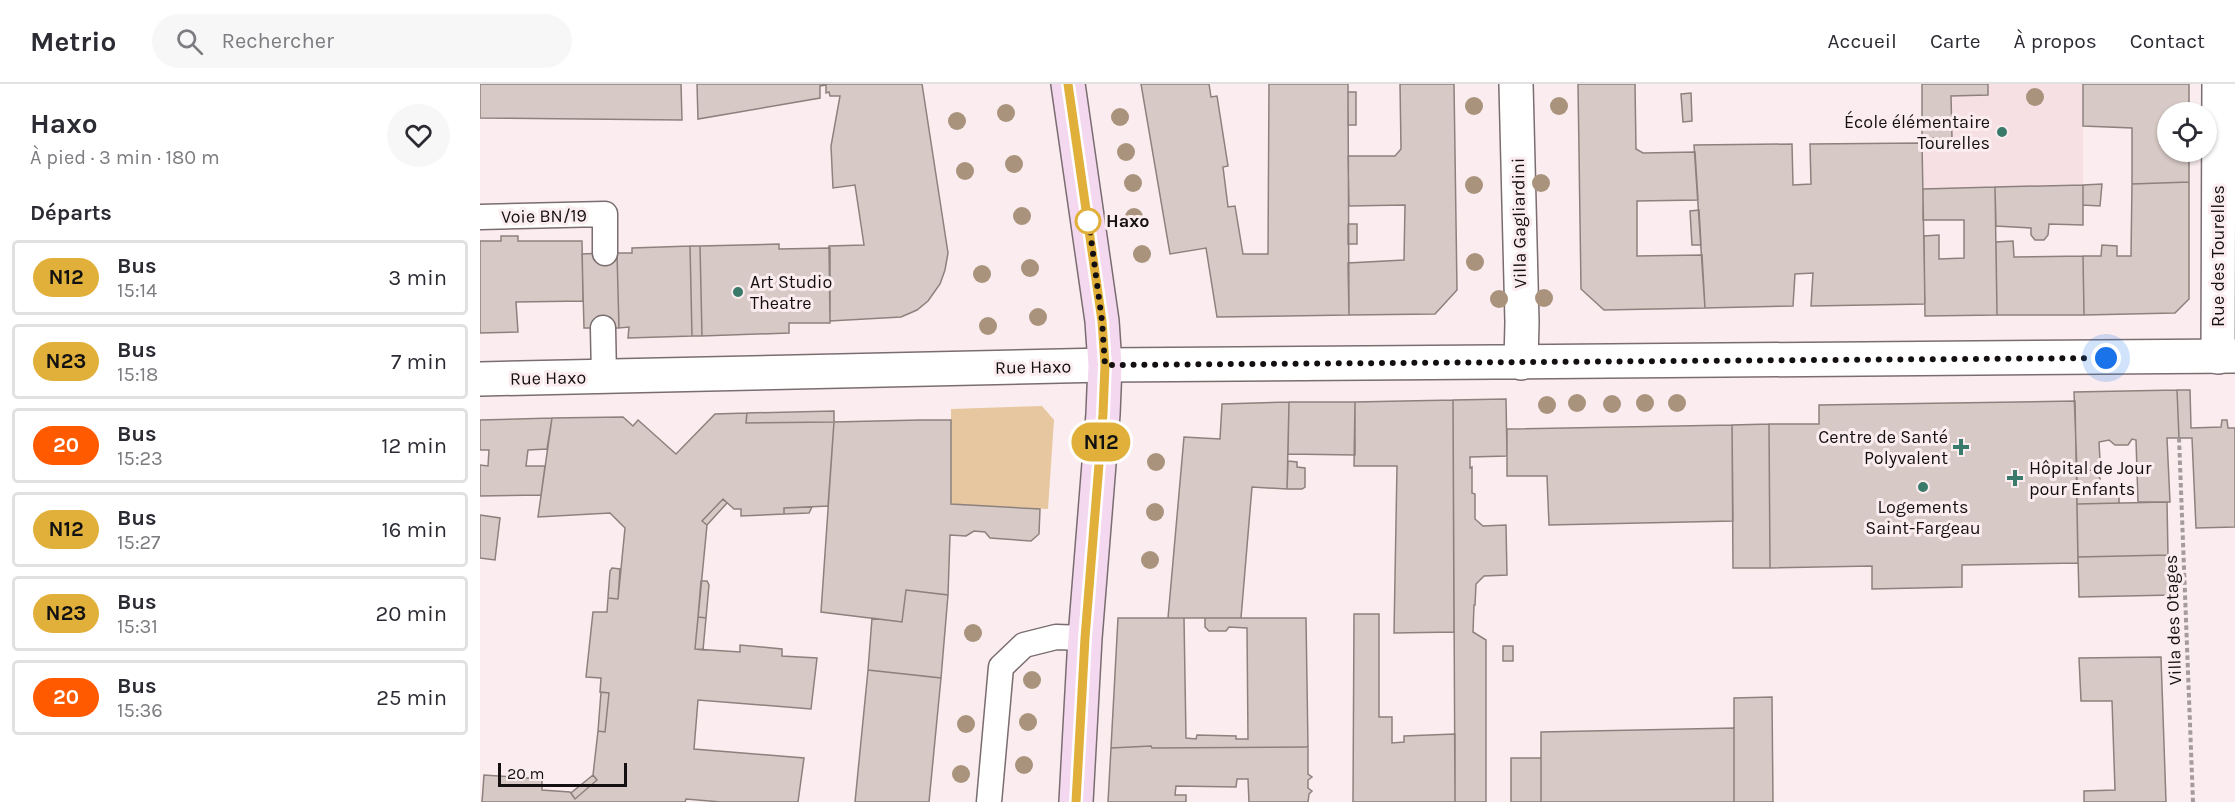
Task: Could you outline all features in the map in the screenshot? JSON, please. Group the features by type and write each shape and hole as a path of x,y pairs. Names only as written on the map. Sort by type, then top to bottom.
{"main road":[{"path":"1068,84 1100,309 1105,365 1085,638 1076,802"}],"street":[{"name":"Villa Gagliardini","path":"1516,84 1521,363"},
{"name":"Rue des Tourelles","path":"2219,84 2227,356"},
{"name":"Rue Haxo","path":"480,379 1105,365 2227,356"}],"lane":[{"name":"Voie BN/19","path":"480,217 606,214 605,254"},
{"path":"603,328 604,377"},
{"path":"989,802 1001,667 1024,645 1056,637 1085,638"}],"path":[{"name":"Villa des Otages","path":"2179,438 2193,802"}],"shaded area":[{"name":"École élémentaire Tourelles","path":"1922,84 2083,84 2083,185 1923,189"},
{"path":"1042,406 1054,420 1048,509 951,504 951,409"}],"building":[{"path":"480,84 681,84 682,120 480,118"},
{"path":"697,84 922,84 948,253 940,284 928,301 917,310 901,317 830,321 829,246 864,245 855,185 833,188 831,146 840,96 830,96 829,92 826,93 826,85 820,86 820,98 698,119"},
{"path":"1141,84 1209,84 1211,97 1217,96 1228,166 1223,167 1228,207 1235,206 1243,254 1268,254 1269,84 1348,84 1349,315 1217,317 1206,248 1170,254"},
{"path":"1400,84 1454,84 1457,290 1435,314 1349,315 1348,263 1404,260 1405,205 1349,206 1348,156 1395,156 1401,149"},
{"path":"1578,84 1635,84 1636,149 1643,153 1695,152 1698,200 1637,201 1637,256 1702,255 1705,308 1604,310 1581,289"},
{"path":"1922,84 1988,84 1988,95 1951,96 1952,138 1922,138"},
{"path":"2083,84 2189,84 2189,102 2157,102 2157,162 2189,162 2189,182 2132,184 2132,128 2083,126"},
{"path":"1348,92 1356,92 1356,125 1348,125"},
{"path":"1691,93 1692,121 1683,122 1681,94"},
{"path":"1922,143 1925,304 1811,306 1813,273 1795,274 1793,306 1705,308 1694,145 1792,144 1793,185 1811,184 1810,144"},
{"path":"2189,182 2189,299 2175,313 2084,315 2083,256 2101,256 2102,245 2117,246 2117,256 2131,256 2132,184"},
{"path":"2102,184 2100,206 2083,205 2083,185"},
{"path":"2083,185 2083,225 2049,224 2048,235 2044,240 2035,240 2031,235 2031,228 1996,226 1995,187"},
{"path":"1995,187 1997,315 1925,316 1924,236 1939,235 1939,259 1964,258 1964,220 1923,220 1923,189"},
{"path":"1699,210 1701,245 1692,245 1690,211"},
{"path":"1348,224 1357,224 1357,244 1348,244"},
{"path":"501,236 518,236 518,241 582,241 583,301 516,302 518,332 480,333 480,241 501,241"},
{"path":"2013,241 2014,257 2083,256 2084,315 1997,315 1996,242"},
{"path":"779,244 779,249 830,248 830,323 789,323 789,333 702,336 700,246"},
{"path":"690,246 700,246 702,336 692,336"},
{"path":"690,246 692,336 628,338 629,327 619,328 617,253 632,253 632,248"},
{"path":"617,253 619,328 584,328 582,254"},
{"path":"2177,390 2190,390 2191,428 2221,427 2222,420 2227,420 2228,428 2235,428 2235,527 2196,528 2192,438 2179,438"},
{"path":"2177,390 2179,438 2167,438 2170,502 2138,502 2136,440 2132,439 2128,445 2115,445 2109,440 2099,442 2100,460 2093,470 2077,471 2074,392"},
{"path":"1506,399 1507,456 1470,457 1472,493 1475,494 1475,519 1483,526 1506,525 1507,575 1484,576 1476,584 1474,605 1473,632 1486,640 1486,802 1455,802 1453,400"},
{"path":"1453,400 1454,632 1394,633 1397,466 1354,466 1355,402"},
{"name":"Logements Saint-Fargeau","path":"2075,401 2078,563 1962,565 1962,587 1872,589 1872,566 1770,568 1769,424 1819,424 1819,405"},
{"path":"1289,402 1287,489 1252,487 1241,618 1168,618 1184,437 1220,439 1222,404"},
{"path":"1289,402 1355,402 1355,455 1288,454"},
{"path":"834,411 834,422 746,423 747,413"},
{"path":"747,413 746,423 834,422 828,506 784,508 784,514 741,516 741,509 734,509 723,499 702,521 707,525 695,649 740,652 740,645 782,649 782,656 817,658 811,709 698,700 694,749 804,758 798,802 721,802 686,799 685,802 482,802 484,775 542,779 542,790 570,792 575,799 597,780 593,775 598,731 605,732 609,693 600,692 601,678 586,677 593,612 607,612 608,598 618,599 625,528 610,513 538,517 552,418 623,417 633,426 638,420 676,454 715,414"},
{"path":"552,418 547,449 528,450 526,466 545,466 541,495 480,496 480,465 488,466 489,450 480,450 480,420"},
{"path":"951,420 951,504 1040,509 1039,534 1031,541 990,538 985,532 974,531 966,536 950,535 948,595 906,590 902,622 821,612 834,422"},
{"path":"1769,424 1770,568 1733,568 1732,425"},
{"path":"1732,425 1733,521 1549,525 1547,476 1507,476 1507,429"},
{"path":"1288,461 1297,462 1297,467 1305,468 1305,487 1302,489 1287,489"},
{"path":"2093,470 2100,478 2100,492 2119,493 2119,503 2077,504 2077,471"},
{"path":"723,499 727,503 707,525 702,521"},
{"path":"2167,502 2168,555 2078,557 2077,504"},
{"path":"812,507 809,513 784,514 784,508"},
{"path":"480,515 500,518 495,560 480,558"},
{"path":"2171,556 2173,595 2079,597 2078,557"},
{"path":"612,568 620,569 618,599 608,598"},
{"path":"701,581 707,581 709,585 706,618 698,617"},
{"path":"906,590 948,595 941,678 868,670 872,618 902,622"},
{"path":"1354,614 1379,614 1379,717 1392,717 1392,743 1404,742 1404,736 1455,734 1455,802 1353,802"},
{"path":"698,617 706,618 703,650 695,649"},
{"path":"1118,618 1184,618 1186,738 1196,739 1197,735 1236,736 1236,739 1248,739 1247,628 1229,627 1226,631 1209,631 1205,627 1205,618 1306,618 1308,747 1111,748"},
{"path":"1503,646 1513,646 1513,661 1503,661"},
{"path":"2161,657 2166,802 2084,802 2084,791 2115,790 2112,701 2081,701 2079,658"},
{"path":"868,670 941,678 929,802 855,802"},
{"path":"601,692 609,693 605,732 598,731"},
{"path":"1772,697 1773,802 1734,802 1734,698"},
{"path":"1734,728 1734,802 1541,802 1541,732"},
{"path":"1151,746 1152,748 1308,747 1308,774 1312,777 1308,780 1308,788 1312,791 1308,802 1249,802 1248,779 1237,779 1236,787 1176,786 1175,795 1186,795 1186,802 1108,802 1111,748"},
{"path":"1511,758 1541,758 1541,802 1511,802"},
{"path":"593,775 597,780 575,799 571,793"}],"bus line":[{"name":"N12","path":"1068,84 1102,321 1105,365 1085,638 1076,802"}],"place":[{"name":"École élémentaire Tourelles","path":"2002,132"},
{"name":"Haxo","path":"1088,221"},
{"name":"Art Studio Theatre","path":"738,292"},
{"name":"Centre de Santé Polyvalent","path":"1961,447"},
{"name":"Hôpital de Jour pour Enfants","path":"2015,478"},
{"name":"Logements Saint-Fargeau","path":"1923,487"}],"route":[{"path":"1088,221 1088,216 1102,321 1105,365 2106,358"}]}
